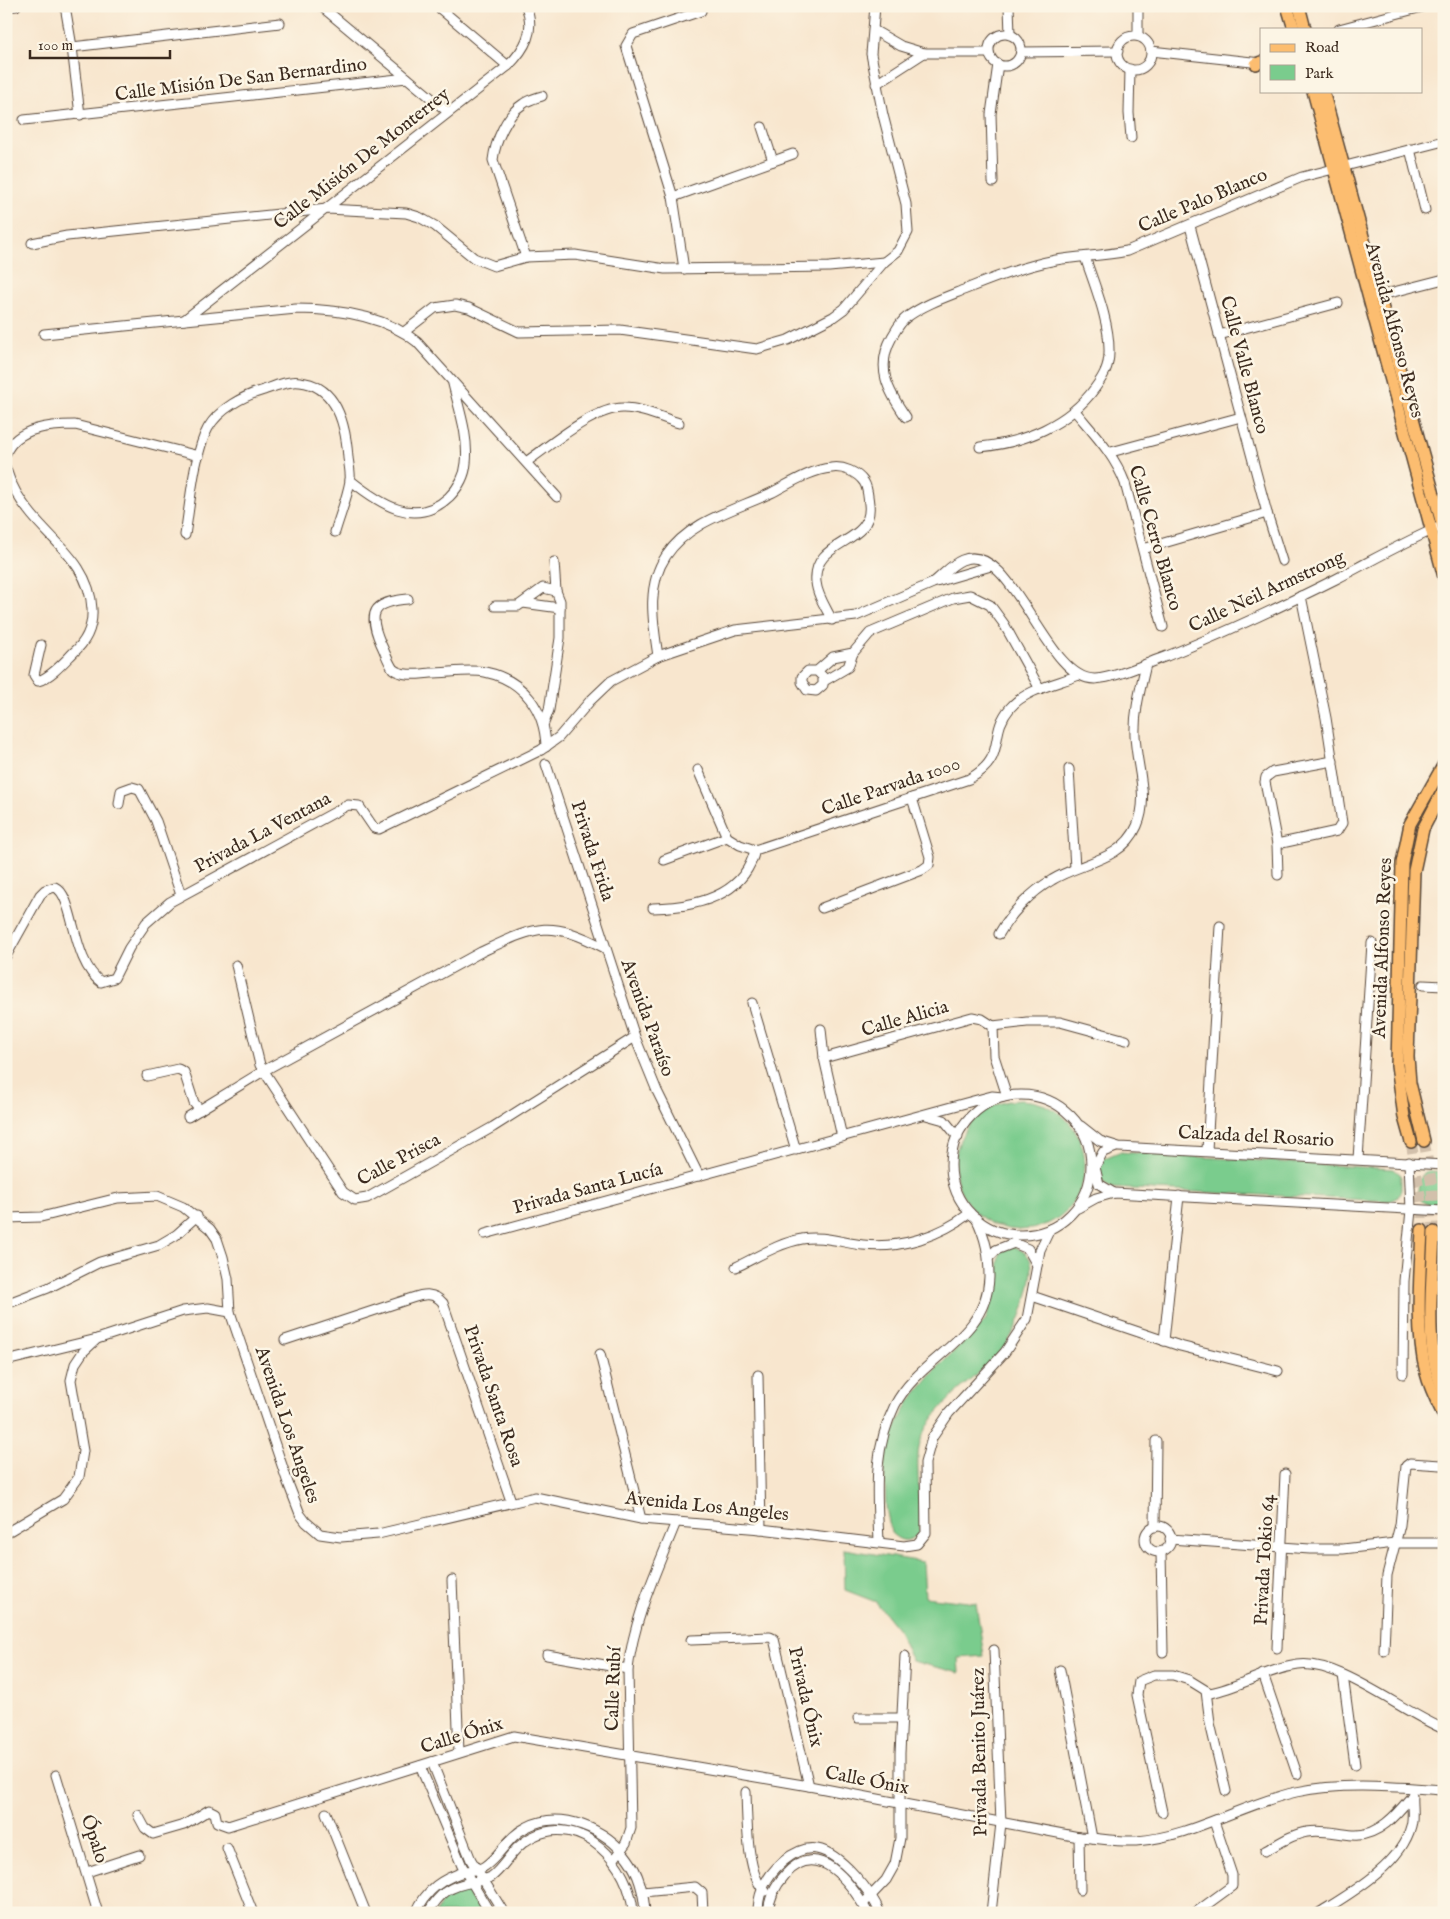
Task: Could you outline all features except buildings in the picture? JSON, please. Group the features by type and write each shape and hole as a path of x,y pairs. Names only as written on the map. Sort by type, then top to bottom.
{"main road":[{"path":"1287,6 1294,28"},
{"path":"1299,6 1305,28"},
{"name":"Avenida Alfonso Reyes","path":"1313,92 1444,578"},
{"name":"Avenida Alfonso Reyes","path":"1323,92 1443,527"},
{"name":"Avenida Alfonso Reyes","path":"1411,1142 1404,1118 1397,1065 1402,863 1410,824 1444,764"},
{"name":"Avenida Alfonso Reyes","path":"1424,1141 1410,1084 1408,1057 1414,871 1422,829 1444,789"},
{"path":"1422,1230 1420,1298 1423,1354 1431,1390 1444,1416"},
{"path":"1434,1232 1432,1338 1436,1370 1444,1392"}],"street":[{"path":"6,7 16,6"},
{"path":"65,6 80,115"},
{"path":"322,6 448,112"},
{"path":"437,6 508,66"},
{"name":"Calle Misión De Monterrey","path":"183,320 508,66 522,52 528,39 530,18 526,6"},
{"path":"404,332 435,308 455,304 469,308 519,332 620,330 758,349 788,340 833,317 844,309 884,262 898,251 905,241 908,222 876,84 871,54 875,31 875,6"},
{"path":"1009,6 1010,35"},
{"path":"1138,6 1138,36"},
{"path":"1343,28 1426,6"},
{"path":"1443,6 1444,10"},
{"path":"684,269 673,198 626,46 633,34 701,10"},
{"path":"72,46 280,22"},
{"path":"875,31 901,46 924,53 989,53"},
{"path":"989,53 992,40 997,36 1010,35 1019,42 1021,52 1013,64 998,64"},
{"path":"1138,36 1147,42 1151,51 1148,63 1143,67 1130,69 1120,61 1118,51 1124,39 1138,36"},
{"path":"1021,52 1118,51"},
{"path":"1151,51 1260,64"},
{"path":"876,84 924,53"},
{"path":"989,53 998,64 991,114 993,182"},
{"path":"1130,69 1129,113 1131,138"},
{"name":"Calle Misión De San Bernardino","path":"24,120 407,78"},
{"path":"526,257 493,160 494,151 505,126 518,108 524,103 542,96"},
{"path":"762,127 773,161"},
{"name":"Calle Palo Blanco","path":"906,417 889,391 882,369 889,342 906,318 930,304 1013,270 1057,260 1127,251 1190,226 1277,186 1333,169 1444,141"},
{"path":"1410,149 1425,210"},
{"path":"673,198 793,154"},
{"path":"32,243 67,236 327,209 406,213 419,217 474,258 494,266 526,257 575,255 666,269 830,267 884,262"},
{"name":"Calle Valle Blanco","path":"1190,226 1267,513 1282,561"},
{"path":"980,447 997,445 1045,430 1075,411 1086,400 1107,370 1110,352 1102,312 1085,257"},
{"path":"1368,298 1444,279"},
{"path":"1219,334 1338,303"},
{"path":"44,334 318,309 352,314 404,332 452,381 558,497"},
{"path":"185,535 199,456 207,430 213,420 225,409 260,391 299,381 313,384 325,391 334,402 347,439 350,480 335,532"},
{"path":"350,480 384,504 401,510 416,512 431,510 449,497 462,480 466,464 462,422 452,381"},
{"path":"526,462 591,418 609,410 632,409 680,423"},
{"name":"Calle Cerro Blanco","path":"1075,411 1111,452 1125,483 1163,627"},
{"path":"1111,452 1241,417"},
{"path":"6,453 12,444 28,432 56,425 75,425 199,456"},
{"path":"658,656 653,617 653,589 665,558 671,550 682,539 707,521 811,475 830,468 839,468 852,472 864,483 870,511 868,521 862,529 831,550 818,564 816,582 818,591 832,620"},
{"path":"6,469 24,504 75,561 92,598 92,620 87,636 56,668 38,681 34,675 41,645"},
{"path":"1143,549 1267,513"},
{"name":"Calle Neil Armstrong","path":"1079,675 1099,679 1146,664 1228,632 1430,530 1443,527"},
{"path":"933,583 964,559 978,559 991,566 1007,579 1067,667 1079,675"},
{"path":"543,749 544,723 549,710 560,638 560,608 556,591 554,562"},
{"path":"543,749 559,737 590,701 611,681 658,656 736,630 832,620 872,611 933,583 991,566"},
{"path":"495,606 518,606 543,588 556,591"},
{"path":"853,652 833,658 817,670 808,670 802,678 804,686 811,692 816,691 820,689 824,680 848,667 853,652 870,634 953,598 970,595 990,604 1004,624 1040,690"},
{"path":"1277,844 1340,829 1342,823 1333,760 1302,596"},
{"path":"408,599 381,605 372,619 374,628 393,669 403,673 475,672 497,676 526,692 534,702 544,723"},
{"path":"523,603 560,608"},
{"path":"999,934 1006,923 1038,890 1051,880 1075,868 1114,852 1129,840 1137,826 1143,803 1135,737 1136,714 1146,664"},
{"path":"817,670 824,680"},
{"name":"Calle Parvada 1000","path":"755,850 976,775 995,756 999,730 1010,708 1040,690 1079,675"},
{"name":"Privada La Ventana","path":"6,956 35,903 45,890 50,887 57,888 63,894 88,971 101,982 114,978 129,948 146,923 181,895 348,805 359,806 374,828 379,829 543,749"},
{"path":"1278,875 1277,844 1265,782 1266,777 1273,772 1333,760"},
{"name":"Privada Frida","path":"546,764 605,948"},
{"path":"1068,769 1075,868"},
{"path":"653,908 685,907 722,893 746,872 755,850 740,845 726,837 698,770"},
{"name":"Privada La Ventana","path":"119,804 121,791 132,787 139,789 156,821 181,895"},
{"path":"822,908 922,870 929,865 930,857 912,798"},
{"path":"664,860 726,837"},
{"path":"1207,1150 1220,926"},
{"name":"Avenida Paraíso","path":"188,1117 265,1070 481,952 516,935 539,929 553,928 586,938 605,948 635,1037 657,1091 699,1176"},
{"path":"1358,1159 1372,943"},
{"name":"Calle Prisca","path":"236,965 260,1065 343,1192 351,1199 367,1198 493,1127 635,1037"},
{"path":"1423,985 1444,986"},
{"path":"752,1003 796,1150"},
{"name":"Calle Alicia","path":"824,1058 972,1017 982,1019 993,1026"},
{"path":"699,1176 986,1098 1005,1096 994,1056 993,1026 1027,1022 1060,1022 1126,1040"},
{"path":"821,1029 824,1058 842,1138"},
{"path":"147,1076 178,1069 184,1072 194,1103 200,1110"},
{"name":"Calzada del Rosario","path":"879,1542 876,1470 887,1423 896,1403 911,1382 973,1325 980,1314 989,1284 989,1257 984,1235 973,1215 960,1200 953,1185 950,1168 952,1152 958,1137 978,1111 1005,1096 1032,1095 1056,1103 1100,1141 1119,1147 1207,1150 1444,1165"},
{"path":"924,1115 944,1120 958,1137"},
{"name":"Calzada del Rosario","path":"1075,1121 1086,1142 1089,1166 1085,1189 1075,1210"},
{"path":"1114,1193 1099,1184 1095,1168 1102,1152 1119,1147"},
{"path":"1403,1374 1404,1281 1411,1210 1409,1162"},
{"name":"Privada Santa Lucía","path":"485,1234 699,1176"},
{"name":"Calzada del Rosario","path":"973,1215 1003,1232 1019,1234 1050,1229 1066,1219 1075,1210 1096,1198 1114,1193 1444,1212"},
{"name":"Avenida Los Angeles","path":"6,1218 41,1217 118,1198 140,1196 157,1196 170,1200 197,1216 217,1239 228,1279 230,1312 296,1505 306,1522 314,1530 327,1536 360,1536 405,1528 527,1497 542,1497 641,1519 761,1529 879,1542"},
{"path":"1164,1341 1179,1196"},
{"path":"736,1267 781,1246 804,1239 832,1240 862,1245 902,1243 936,1234 973,1215"},
{"path":"6,1304 48,1288 100,1262 159,1245 176,1235 197,1216"},
{"path":"879,1542 911,1546 922,1540 927,1527 925,1463 932,1438 949,1412 995,1365 1027,1320 1040,1250 1050,1229"},
{"path":"989,1257 1004,1246 1014,1243 1028,1250 1037,1265"},
{"name":"Privada Santa Rosa","path":"285,1340 422,1295 436,1296 443,1303 511,1501"},
{"path":"1032,1296 1164,1341 1278,1371"},
{"path":"6,1361 97,1339 189,1310 208,1308 230,1312"},
{"path":"6,1533 64,1499 79,1477 83,1451 72,1380 75,1364 97,1339"},
{"path":"600,1354 641,1519"},
{"path":"758,1374 761,1529"},
{"path":"1155,1527 1156,1441"},
{"path":"1384,1651 1387,1575 1400,1525 1406,1466 1410,1464 1442,1465"},
{"name":"Privada Tokio 64","path":"1277,1648 1286,1474"},
{"name":"Calle Rubí","path":"614,1859 630,1836 631,1828 628,1755 628,1669 630,1651 640,1612 676,1522"},
{"path":"1155,1527 1166,1529 1170,1539 1168,1547 1162,1552 1150,1550 1144,1540 1148,1530 1155,1527"},
{"path":"1170,1539 1282,1547 1343,1549 1395,1543 1444,1543"},
{"path":"1162,1552 1163,1652"},
{"path":"452,1580 459,1752"},
{"name":"Privada Ónix","path":"691,1640 770,1637 774,1639 809,1786"},
{"name":"Privada Benito Juárez","path":"991,1913 1001,1822 994,1650"},
{"path":"547,1655 628,1669"},
{"path":"863,1904 886,1880 895,1864 900,1838 905,1656"},
{"path":"1162,1812 1137,1695 1139,1681 1154,1675 1173,1675 1189,1680 1210,1693 1263,1674 1300,1664 1323,1667 1343,1675 1444,1729"},
{"path":"1060,1670 1092,1838"},
{"path":"1263,1674 1297,1774"},
{"path":"1343,1675 1355,1764"},
{"path":"1206,1691 1210,1723 1226,1791"},
{"path":"858,1718 902,1718"},
{"name":"Calle Ónix","path":"138,1815 145,1828 153,1834 184,1825 209,1810 215,1813 218,1822 228,1826 514,1736 809,1786 1079,1837 1118,1841 1146,1840 1214,1821 1271,1799 1323,1788 1361,1786 1412,1793 1444,1790"},
{"path":"432,1762 465,1848 504,1913"},
{"path":"420,1766 465,1872 490,1913"},
{"name":"Ópalo","path":"56,1775 98,1913"},
{"path":"746,1792 749,1846 755,1873 762,1889 771,1895"},
{"path":"1265,1851 1306,1832 1322,1830 1354,1836 1368,1833 1388,1822 1412,1793"},
{"path":"1319,1913 1371,1878 1403,1844 1411,1827 1412,1793"},
{"path":"326,1813 366,1913"},
{"path":"416,1913 426,1894 438,1883 487,1865 517,1833 545,1820 566,1820 582,1825 621,1850 634,1870 642,1892 645,1913"},
{"path":"1195,1913 1232,1886 1232,1875 1214,1821"},
{"path":"428,1913 443,1892 470,1882 484,1880 494,1874 511,1852 523,1842 540,1834 553,1831 567,1831 583,1837 614,1859 629,1887 633,1913"},
{"path":"1079,1837 1080,1890"},
{"path":"227,1848 253,1913"},
{"path":"758,1913 762,1889 773,1873 792,1856 804,1850 816,1848 825,1851 862,1883 880,1913"},
{"path":"87,1872 139,1855"},
{"path":"768,1913 771,1895 779,1880 790,1868 803,1861 814,1859 827,1865 838,1875 863,1904 868,1913"},
{"path":"642,1892 695,1887 702,1893 703,1913"}],"green space":[{"path":"1020,1100 1045,1105 1066,1119 1080,1140 1085,1165 1080,1190 1066,1211 1045,1225 1020,1230 995,1225 974,1211 960,1190 955,1165 960,1140 974,1119 995,1105"},
{"path":"1119,1152 1394,1169 1401,1175 1401,1190 1398,1197 1390,1201 1111,1188 1100,1176 1100,1164 1102,1159"},
{"path":"1444,1171 1444,1205 1427,1204 1418,1194 1420,1179 1425,1172"},
{"path":"1013,1246 1028,1256 1032,1265 1025,1305 1013,1334 1001,1351 943,1406 927,1427 921,1440 918,1458 919,1534 908,1540 901,1540 891,1533 886,1507 884,1461 888,1442 909,1402 940,1365 985,1321 994,1297 1000,1254 1005,1248"},
{"path":"844,1549 923,1562 925,1597 976,1603 984,1656 958,1658 959,1673 912,1661 897,1628 876,1602 845,1590"},
{"path":"457,1892 467,1893 482,1913 435,1913 444,1899"}],"tunnel":[{"path":"1424,1141 1432,1186 1434,1232"},
{"path":"1411,1142 1422,1206 1422,1230"}]}
